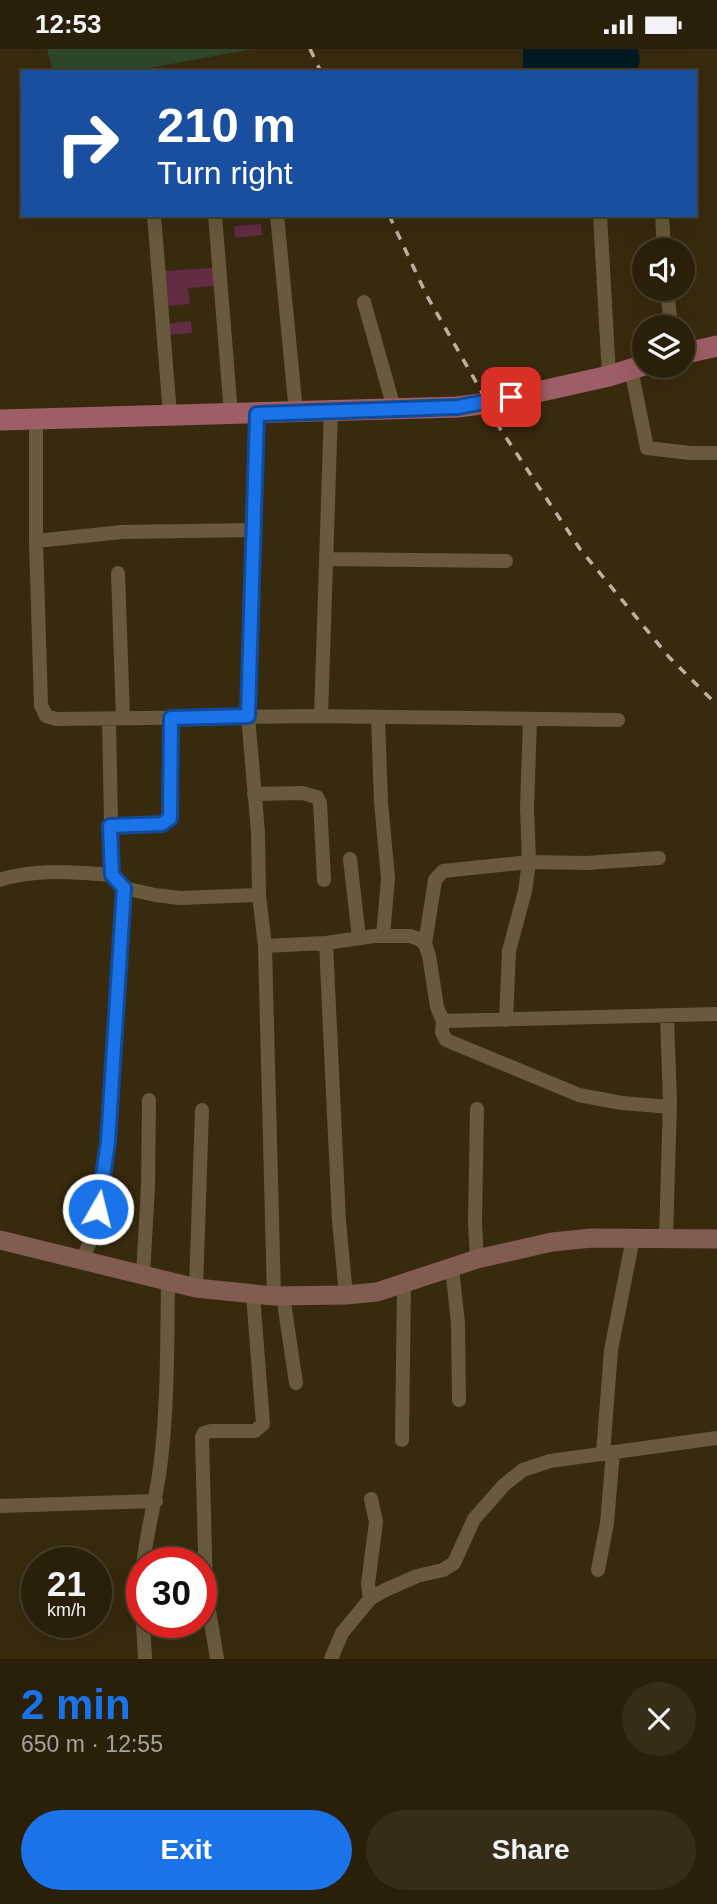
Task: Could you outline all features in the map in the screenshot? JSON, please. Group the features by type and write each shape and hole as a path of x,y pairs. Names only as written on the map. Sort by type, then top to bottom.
{"main road":[{"path":"695,351 717,346"},
{"path":"0,420 458,407 488,403 632,369"}],"street":[{"path":"154,217 170,415"},
{"path":"215,217 231,414"},
{"path":"277,217 296,412"},
{"path":"600,217 610,376"},
{"path":"662,217 663,238"},
{"path":"364,302 394,408"},
{"path":"638,378 646,448 717,453"},
{"path":"321,716 331,410"},
{"path":"257,414 248,716 258,832 258,895 265,946 278,1296 296,1383"},
{"path":"36,418 36,541 41,705 46,716 56,719 321,716 618,720"},
{"path":"36,541 122,532 254,530"},
{"path":"327,559 506,561"},
{"path":"117,573 116,718 110,826 112,875 124,888 180,898 258,895"},
{"path":"378,717 381,802 388,878 383,936"},
{"path":"110,826 162,824 170,818 171,718"},
{"path":"506,1020 509,951 525,891 529,862 527,808 530,720"},
{"path":"254,795 302,793 317,797 320,803 324,880"},
{"path":"659,858 587,863 529,862 443,871 437,875 425,944 446,1041 579,1095 622,1103 670,1107"},
{"path":"350,859 359,938"},
{"path":"0,880 45,873 112,875"},
{"path":"82,1260 95,1231 108,1142 124,888"},
{"path":"265,946 326,943 383,936 410,936 425,944"},
{"path":"326,943 339,1221 346,1295"},
{"path":"443,1021 717,1014"},
{"path":"666,1238 670,1107 667,1017"},
{"path":"143,1275 149,1100"},
{"path":"477,1109 477,1259"},
{"path":"196,1288 202,1110"},
{"path":"0,1240 196,1288 278,1296 377,1292 477,1259 552,1242 592,1238 717,1239"},
{"path":"598,1570 607,1523 611,1350 633,1238"},
{"path":"452,1268 458,1324 459,1400"},
{"path":"145,1547 156,1500 164,1437 168,1282"},
{"path":"402,1440 404,1283"},
{"path":"217,1659 206,1592 202,1437 204,1433 211,1431 255,1431 263,1424 253,1295"},
{"path":"331,1659 342,1633 370,1599 417,1577 450,1567 458,1558 468,1527 474,1519 504,1485 523,1470 550,1461 717,1438"},
{"path":"370,1599 368,1584 376,1522 371,1499"},
{"path":"0,1506 156,1500"},
{"path":"144,1638 145,1659"}],"green space":[{"path":"47,49 253,49 139,70 52,70"}],"water":[{"path":"523,49 638,49 640,61 637,70 525,70"}],"building":[{"path":"261,224 262,235 235,238 234,226"},
{"path":"215,268 217,286 188,288 190,304 166,306 163,271"},
{"path":"191,321 192,333 166,335 165,324"}],"railway":[{"path":"310,49 320,70"},
{"path":"390,217 427,296 488,403 497,424 580,549 669,657 717,705"}],"route":[{"path":"98,1209 108,1142 124,888 112,875 110,826 162,824 170,818 171,718 248,716 257,414 458,407 511,397"}]}
